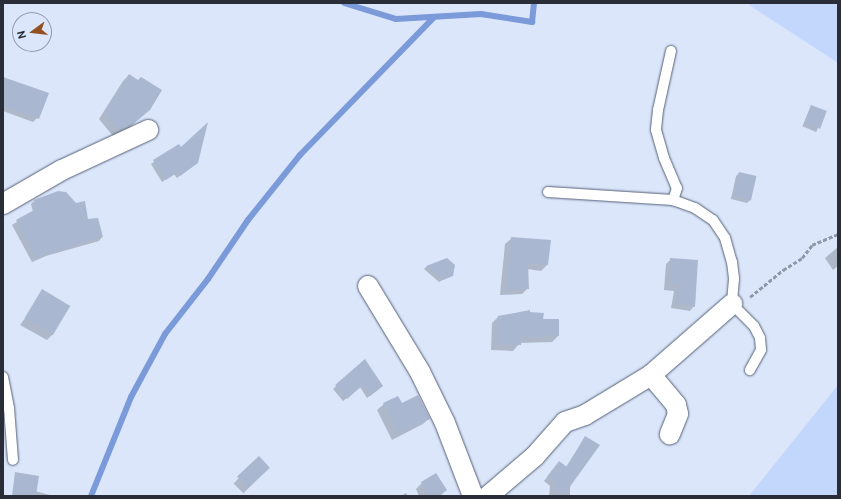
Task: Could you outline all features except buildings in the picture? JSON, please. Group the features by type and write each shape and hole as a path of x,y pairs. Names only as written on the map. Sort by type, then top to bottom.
{"street":[{"path":"3,204 62,170 148,130"},
{"path":"368,286 423,378 445,423 473,496"},
{"path":"488,496 535,456 565,422 585,415 651,375 732,304"},
{"path":"651,375 676,405 678,414 670,434"}],"lane":[{"path":"671,51 658,110 656,130 664,158 677,188 674,200"},
{"path":"548,192 674,200 695,208 713,220 725,238 733,273 732,304 754,326 760,338 761,350 750,370"},
{"path":"3,377 9,408 13,460"}],"path":[{"path":"732,304 754,294 783,270 802,258 812,245 838,234"}],"shaded area":[{"path":"751,3 832,3 838,5 838,63 749,5"},
{"path":"838,385 838,496 749,496"}],"waterway":[{"path":"344,3 396,19 481,14 532,22 534,3"},
{"path":"91,496 131,397 165,334 208,279 248,220 300,155 434,17"}]}
